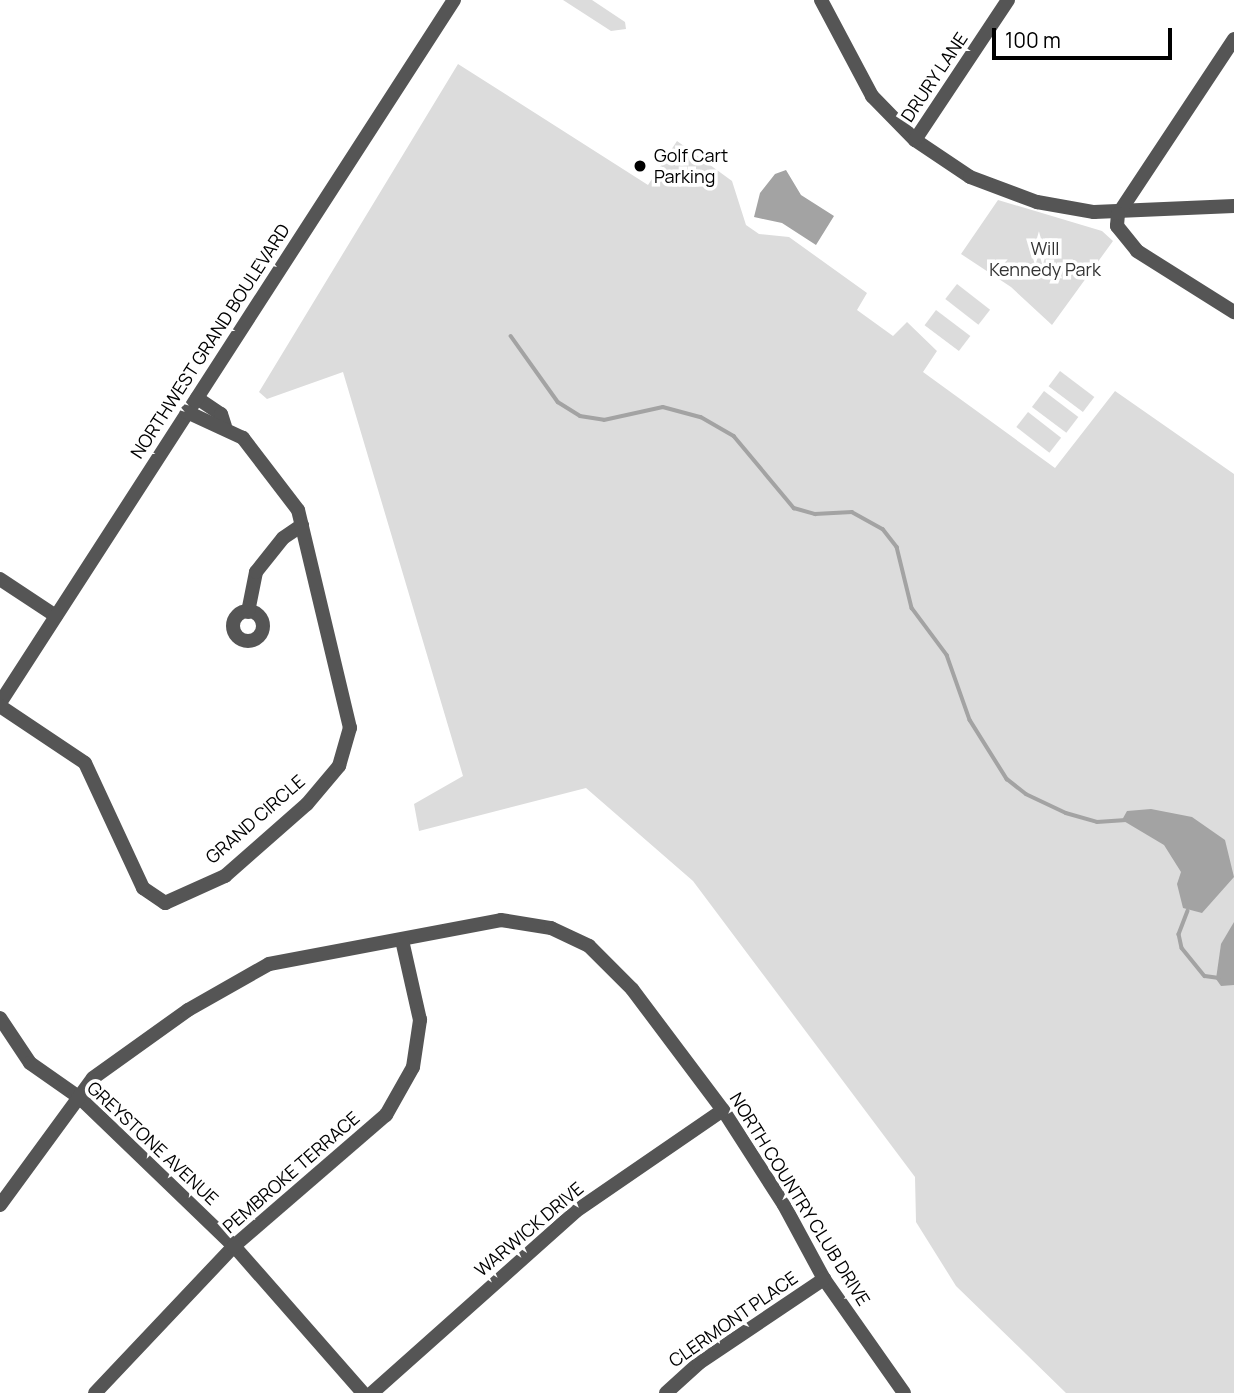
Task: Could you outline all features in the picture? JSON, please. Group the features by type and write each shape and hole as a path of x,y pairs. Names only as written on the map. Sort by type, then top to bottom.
{"street":[{"name":"NORTHWEST GRAND BOULEVARD","path":"0,705 454,0"},
{"path":"821,0 872,96 915,140 959,171 1014,195 1063,208 1118,215 1234,206"},
{"name":"DRURY LANE","path":"915,140 1008,0"},
{"path":"1234,39 1118,215 1117,226 1127,244 1234,312"},
{"name":"GRAND CIRCLE","path":"197,398 221,414 225,426"},
{"name":"GRAND CIRCLE","path":"0,705 85,763 143,888 165,903 225,876 307,804 339,766 351,728 302,525 279,479 243,438 225,426 212,426 187,412"},
{"path":"248,612 256,572 283,538 302,525"},
{"path":"0,579 56,616"},
{"name":"NORTH COUNTRY CLUB DRIVE","path":"0,1205 103,1070 188,1010 269,964 501,920 551,928 589,946 632,989 723,1110 784,1205 824,1279 904,1393"},
{"name":"PEMBROKE TERRACE","path":"95,1393 234,1246 386,1115 413,1068 419,1020 402,940"},
{"name":"GREYSTONE AVENUE","path":"0,1018 30,1063 80,1098 234,1246 363,1393"},
{"name":"WARWICK DRIVE","path":"372,1393 576,1211 723,1110"},
{"name":"CLERMONT PLACE","path":"666,1393 699,1363 824,1279"}],"green space":[{"path":"563,0 592,0 625,22 626,29 611,31"},
{"path":"458,64 648,185 677,141 732,181 746,225 759,234 789,237 867,293 857,310 893,336 907,322 937,351 923,372 1055,468 1115,391 1234,474 1234,1393 1066,1393 956,1286 916,1222 915,1177 693,881 586,788 419,831 414,804 463,776 343,372 267,399 259,392"},
{"name":"Will Kennedy Park","path":"998,200 1102,231 1113,241 1052,325 1011,287 961,254"},
{"path":"957,284 990,310 978,325 945,299"},
{"path":"936,310 970,336 959,351 925,325"},
{"path":"1060,371 1094,397 1083,412 1049,386"},
{"path":"1044,391 1078,417 1066,433 1032,407"},
{"path":"1028,412 1061,438 1049,453 1016,427"}],"shaded area":[{"path":"786,170 801,195 834,216 816,245 782,223 754,217 760,193 775,174"},
{"path":"1151,809 1192,817 1225,840 1234,877 1202,913 1183,908 1177,884 1181,872 1164,845 1122,820 1127,811"},
{"path":"1234,922 1234,985 1221,986 1216,979 1221,944"}],"waterway":[{"path":"511,336 558,402 580,416 604,420 663,407 701,417 734,436 794,508 815,514 852,512 883,529 897,547 912,608 947,655 970,720 1007,779 1026,794 1066,813 1097,822 1126,820"},
{"path":"1188,911 1179,934 1182,948 1205,976 1219,978"}],"place":[{"name":"Golf Cart Parking","path":"640,166"}]}
